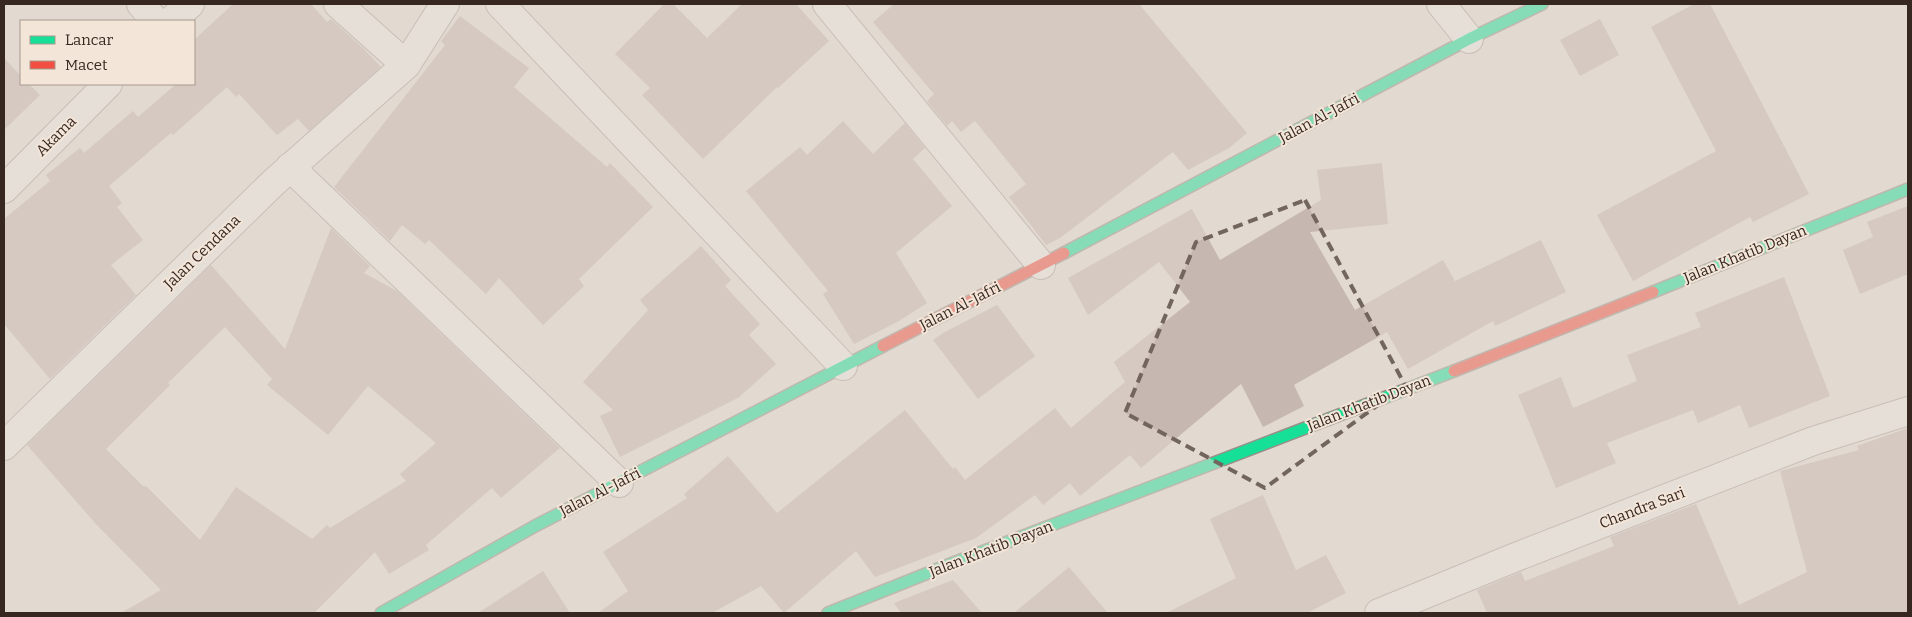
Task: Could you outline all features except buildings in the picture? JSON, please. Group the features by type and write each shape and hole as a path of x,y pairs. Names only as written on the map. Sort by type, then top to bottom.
{"street":[{"path":"141,4 154,20"},
{"path":"171,20 190,4"},
{"path":"338,4 406,65"},
{"name":"Jalan Cendana","path":"4,446 290,167 406,65 445,4"},
{"path":"500,4 843,366"},
{"path":"827,4 1040,265"},
{"path":"1441,4 1469,39"},
{"name":"Jalan Al-Jafri","path":"381,613 535,526 1040,265 1469,39 1542,4"},
{"name":"Akama","path":"4,189 107,85"},
{"path":"290,167 618,483"},
{"name":"Jalan Khatib Dayan","path":"828,613 1486,358 1908,189"},
{"name":"Chandra Sari","path":"1379,613 1516,557 1813,441 1908,411"}],"highlighted area":[{"path":"1305,200 1405,385 1265,488 1125,413 1196,242"}],"traffic: fast":[{"path":"1064,253 1469,39 1542,4"},
{"path":"1653,292 1908,189"},
{"path":"381,613 535,526 883,346"},
{"path":"828,613 953,563 1454,371"}],"traffic: jam":[{"path":"883,346 1064,253"},
{"path":"1454,371 1653,292"}]}
